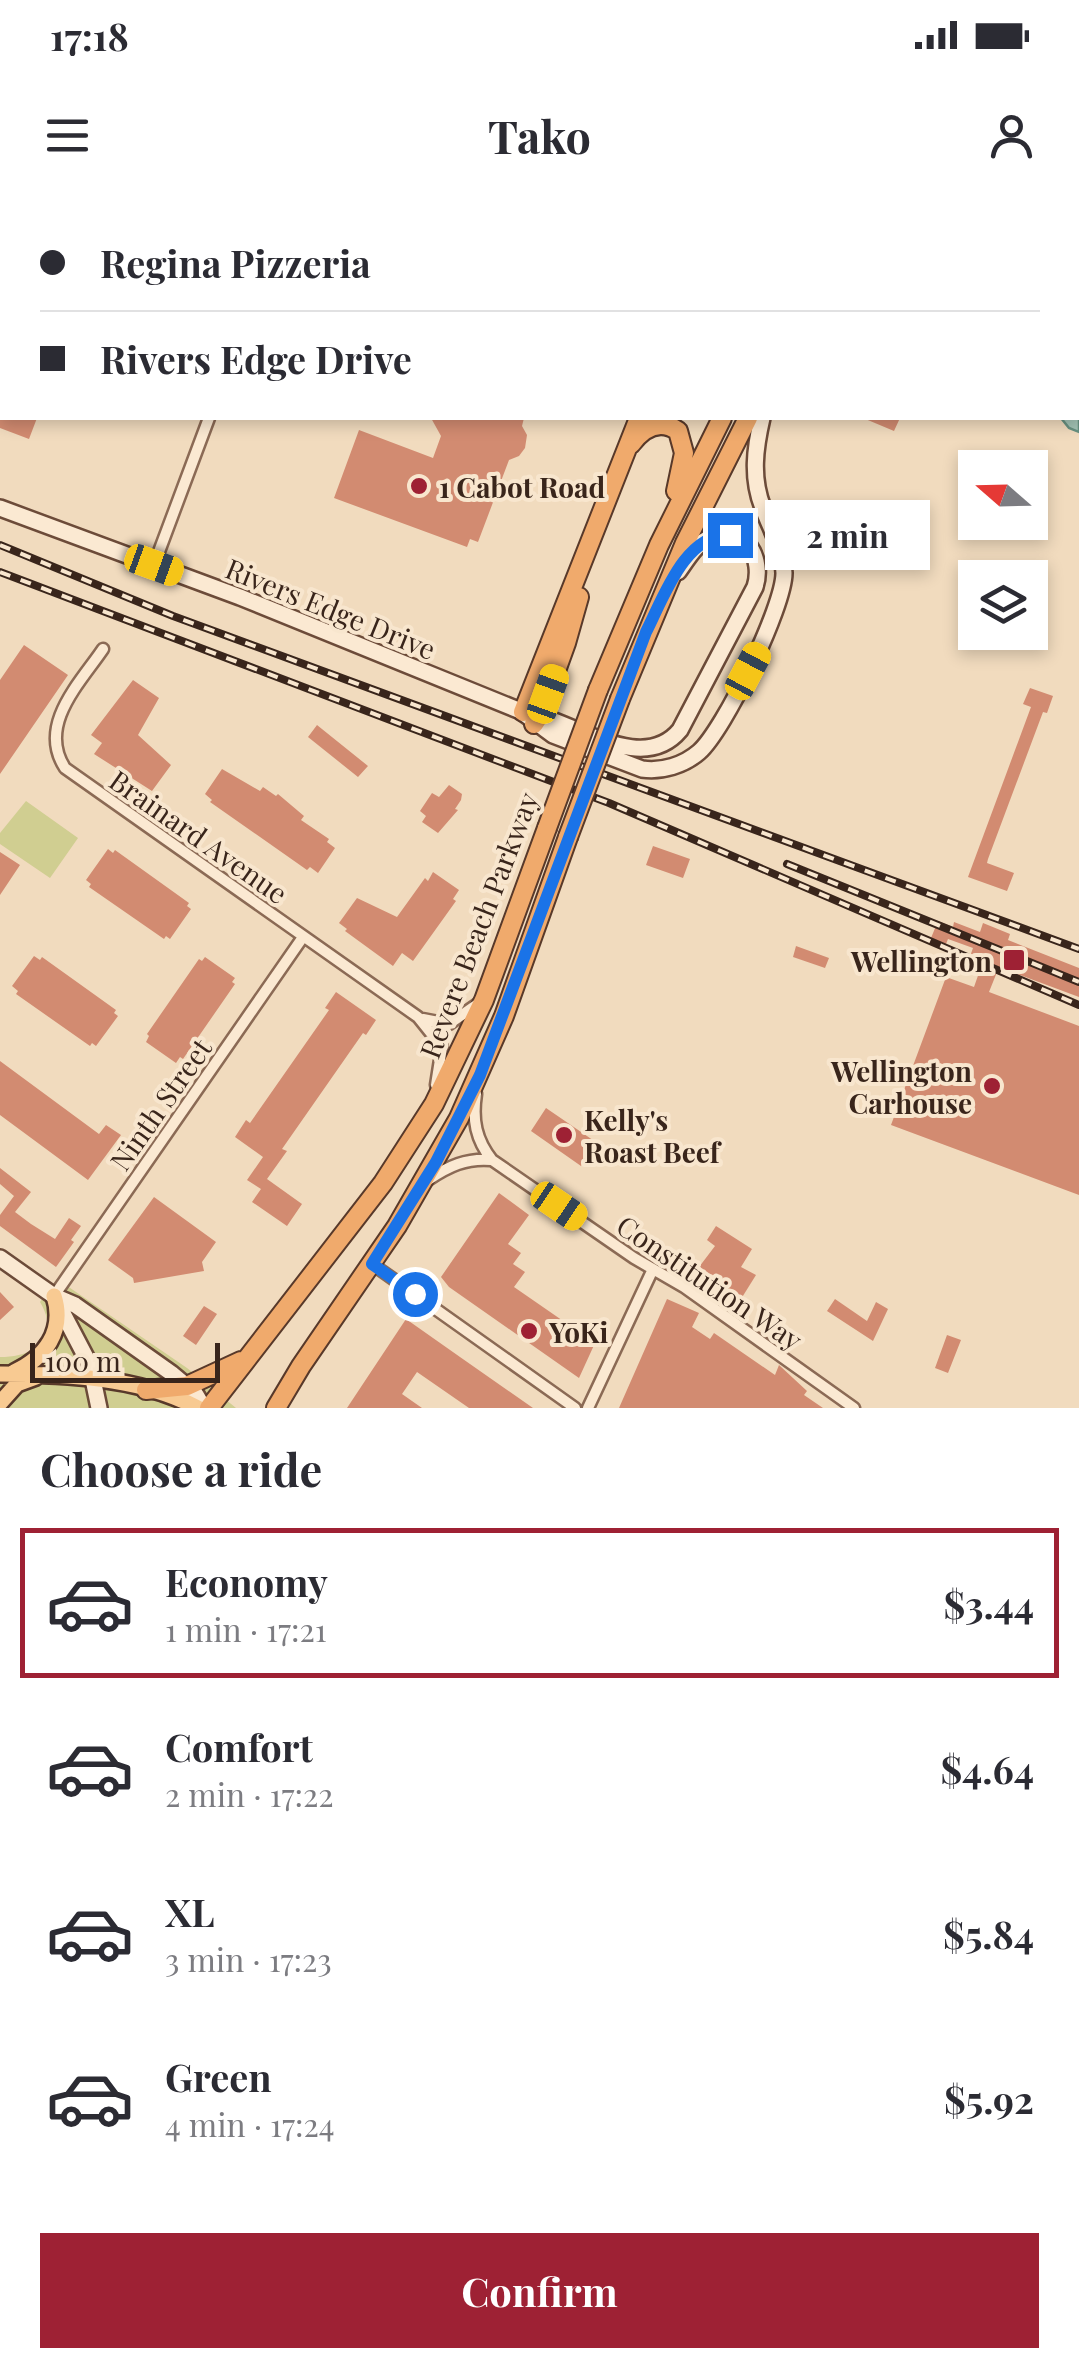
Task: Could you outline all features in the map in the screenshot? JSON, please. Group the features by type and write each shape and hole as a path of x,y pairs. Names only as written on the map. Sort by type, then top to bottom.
{"highway":[{"path":"532,717 566,643 596,534 638,420"},
{"name":"Revere Beach Parkway","path":"203,1408 253,1352 383,1183 434,1104 484,1000 598,690 659,545 721,420"},
{"name":"Revere Beach Parkway","path":"276,1408 423,1183 480,1075 646,632 695,521 747,420"},
{"path":"624,458 635,438 650,426 672,426 682,438 682,471 659,545"},
{"path":"292,1408 302,1372 318,1342"},
{"path":"146,1390 187,1386 233,1366 253,1352"}],"main road":[{"name":"Rivers Edge Drive","path":"532,717 553,735 647,770 677,764 706,746 767,634 782,591 780,548 760,501 755,477 762,420"},
{"name":"Rivers Edge Drive","path":"2,508 532,717 635,750 658,748 672,739 683,724 754,587 758,565 752,549 726,534 699,545 674,578 646,632"},
{"path":"0,1258 54,1296 75,1305 187,1386 203,1408"},
{"path":"4,1374 32,1362 50,1343 58,1318 54,1296"},
{"path":"54,1296 94,1379 98,1408"},
{"path":"4,1374 94,1379 203,1408"},
{"path":"0,1403 17,1384 50,1376"}],"street":[{"path":"154,565 208,420"},
{"name":"Brainard Avenue","path":"103,649 59,716 56,743 62,765 434,1027"},
{"name":"Ninth Street","path":"54,1296 304,937"},
{"path":"434,1104 442,1054 434,1027 460,1019 484,1000"},
{"path":"480,1075 475,1124 481,1145 492,1160"},
{"path":"423,1183 452,1165 472,1159 492,1160"},
{"name":"Constitution Way","path":"492,1160 684,1287 854,1408"},
{"path":"372,1264 576,1408"},
{"path":"588,1408 653,1269"}],"shaded area":[{"path":"1063,420 1079,420 1079,432"},
{"path":"26,801 78,838 50,878 0,844 0,833"},
{"path":"57,1279 187,1368 236,1408 0,1408 0,1357 24,1353 41,1343 48,1326 40,1302"}],"building":[{"path":"0,420 36,420 29,439 0,428"},
{"name":"1 Cabot Road","path":"432,420 524,420 525,448 509,460 478,542 470,539 467,547 334,498 359,430 433,458 441,436"},
{"path":"868,420 899,420 894,431"},
{"path":"24,645 68,675 0,774 0,680"},
{"path":"133,680 159,698 138,735 171,765 152,791 94,754 102,743 91,735"},
{"path":"1030,688 1053,696 1047,713 1043,712 987,863 1014,873 1007,891 968,877 1031,707 1023,704"},
{"path":"317,725 368,766 358,777 308,737"},
{"path":"222,769 260,791 263,787 278,794 304,816 301,820 329,839 327,842 335,848 318,873 310,867 307,870 210,802 205,794"},
{"path":"449,785 462,794 461,800 455,809 458,810 438,833 422,822 426,816 420,811 432,793 439,797"},
{"path":"653,846 690,859 683,878 646,865"},
{"path":"108,849 113,853 115,850 189,903 191,909 170,939 164,939 89,887 91,884 86,880"},
{"path":"0,852 20,865 0,895"},
{"path":"433,872 459,890 453,899 456,901 413,961 402,953 393,966 339,923 357,898 397,917"},
{"name":"Wellington Carhouse","path":"938,921 953,927 954,922 980,932 983,923 1010,934 1008,940 1079,968 1079,997 999,967 989,992 1079,1026 1079,1195 891,1125 946,977 974,987 981,967 968,962 973,948 931,938"},
{"path":"796,946 829,958 825,968 793,957"},
{"path":"34,956 40,960 42,957 116,1010 118,1016 96,1046 90,1046 16,994 18,991 12,986"},
{"path":"205,957 235,978 235,984 183,1059 180,1057 176,1063 146,1042 147,1034 199,959"},
{"path":"336,992 376,1020 282,1149 287,1151 267,1179 302,1204 287,1226 252,1202 261,1189 247,1180 263,1157 235,1137 246,1120 250,1123 329,1010 325,1008"},
{"path":"0,1061 99,1134 106,1125 121,1135 88,1180 0,1115"},
{"path":"546,1108 603,1147 594,1159 588,1155 581,1166 531,1131"},
{"path":"0,1168 31,1192 15,1212 31,1224 55,1239 69,1218 81,1226 56,1267 0,1226 0,1215 14,1196 0,1184"},
{"path":"499,1193 529,1215 508,1244 521,1253 513,1264 525,1272 514,1287 595,1343 579,1378 449,1287 441,1277"},
{"path":"154,1197 216,1242 202,1262 204,1271 134,1283 133,1278 108,1260"},
{"path":"716,1226 752,1249 741,1267 756,1275 736,1307 724,1299 726,1295 693,1275 715,1246 707,1240"},
{"path":"0,1292 14,1307 0,1320"},
{"path":"667,1299 699,1313 692,1327 710,1339 714,1333 775,1375 779,1365 807,1391 804,1395 823,1408 619,1408"},
{"path":"835,1299 867,1321 876,1302 888,1309 873,1341 827,1311"},
{"path":"204,1306 217,1314 196,1345 183,1336"},
{"path":"406,1319 533,1408 469,1408 417,1372 402,1394 422,1408 347,1408"},
{"path":"947,1335 961,1340 948,1373 935,1368"}],"railway":[{"path":"0,545 173,616 1079,949"},
{"path":"0,572 609,803 1079,1005"},
{"path":"787,864 1079,982"}],"place":[{"name":"1 Cabot Road","path":"419,486"},
{"name":"Wellington","path":"1014,960"},
{"name":"Wellington Carhouse","path":"992,1086"},
{"name":"Kelly's Roast Beef","path":"564,1135"},
{"name":"YōKi","path":"529,1331"}],"route":[{"path":"415,1294 372,1264 436,1162 480,1075 646,632 674,578 694,550 711,537 730,535"}]}
